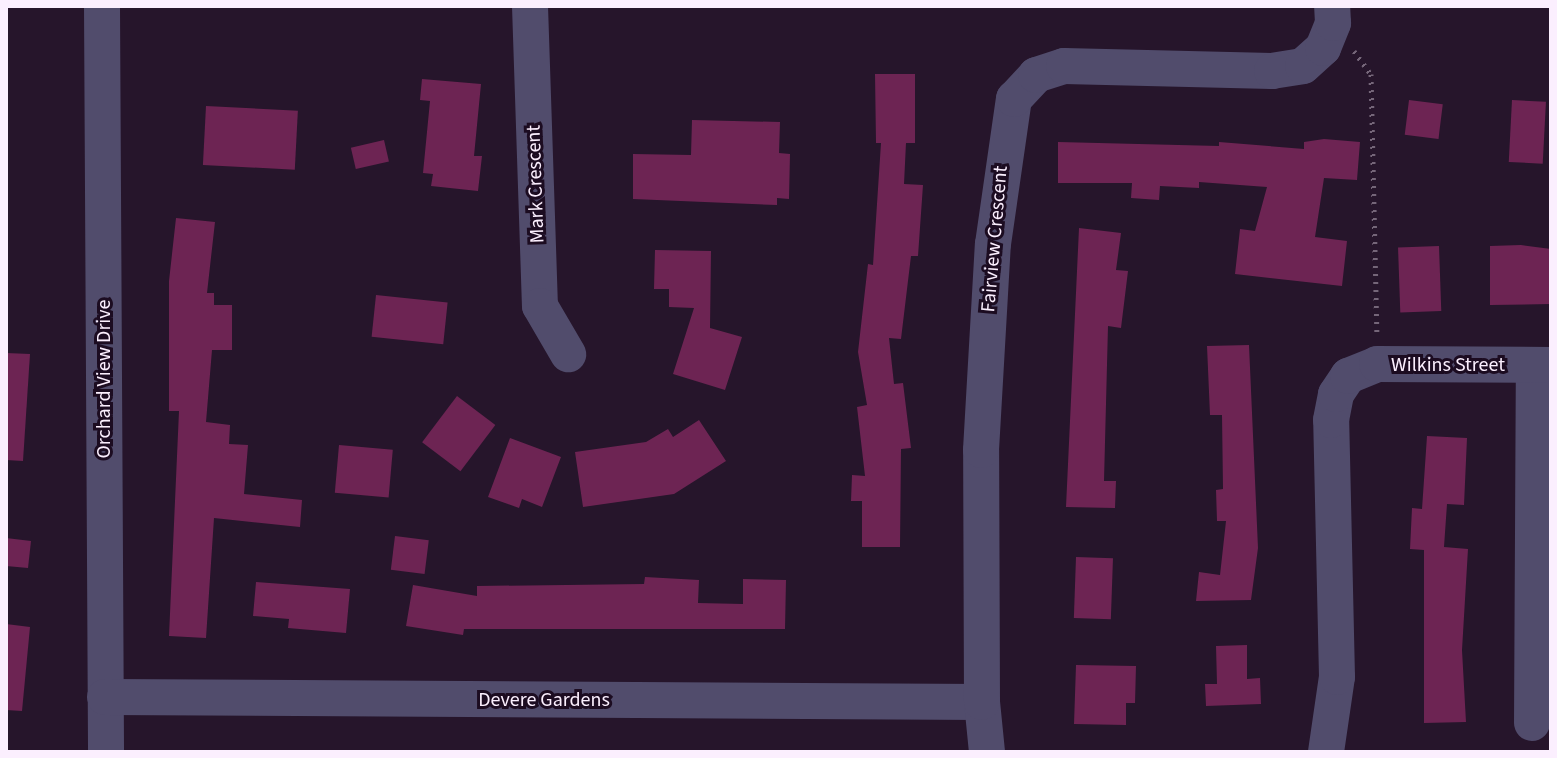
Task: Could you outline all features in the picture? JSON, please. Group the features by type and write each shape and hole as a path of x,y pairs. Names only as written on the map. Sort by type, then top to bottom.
{"street":[{"name":"Orchard View Drive","path":"102,6 106,752"},
{"name":"Mark Crescent","path":"530,6 540,306 568,354"},
{"name":"Fairview Crescent","path":"987,752 982,702 982,434 993,244 1014,99 1036,75 1064,66 1272,71 1303,66 1323,48 1333,15"},
{"name":"Wilkins Street","path":"1326,752 1337,677 1331,420 1336,394 1348,376 1377,364 1543,365"},
{"path":"1532,723 1542,582 1543,365"},
{"name":"Devere Gardens","path":"105,697 982,702"}],"path":[{"path":"1333,15 1371,74 1377,364"}],"building":[{"path":"875,74 915,74 915,143 906,143 904,184 923,185 918,256 911,256 901,339 889,338 894,384 903,383 911,448 901,449 900,547 862,547 862,501 851,501 852,475 865,476 857,407 867,405 858,352 868,264 873,265 881,143 876,143"},
{"path":"422,79 481,84 474,156 482,156 478,191 431,186 433,174 423,173 430,101 420,100"},
{"path":"1409,100 1443,104 1438,139 1405,135"},
{"path":"1512,100 1546,102 1543,164 1509,162"},
{"path":"206,106 298,111 295,170 203,165"},
{"path":"692,120 780,122 779,153 790,154 789,199 777,198 777,205 633,199 633,154 691,155"},
{"path":"1324,139 1360,142 1357,180 1324,178 1315,237 1347,241 1342,286 1235,274 1240,229 1255,231 1267,187 1199,182 1199,188 1160,186 1159,200 1131,198 1132,183 1058,183 1058,142 1219,146 1219,142 1304,149 1304,142"},
{"path":"384,140 389,161 356,169 351,148"},
{"path":"176,218 215,222 207,293 214,293 214,305 232,305 232,350 212,350 206,422 230,425 229,444 248,445 244,494 302,500 300,527 214,518 206,638 169,636 179,411 169,411 169,281"},
{"path":"1079,228 1121,233 1116,270 1128,271 1121,328 1108,326 1104,481 1116,481 1115,508 1066,507"},
{"path":"1521,245 1551,249 1551,304 1490,305 1490,246"},
{"path":"1439,246 1441,311 1400,312 1398,247"},
{"path":"655,250 711,251 710,328 742,337 725,390 673,374 694,308 669,307 669,289 654,289"},
{"path":"376,295 448,303 443,344 372,337"},
{"path":"1249,345 1258,548 1251,600 1196,601 1199,572 1220,575 1226,521 1217,521 1216,490 1223,489 1222,415 1210,415 1207,346"},
{"path":"6,353 30,354 23,461 6,460"},
{"path":"457,396 495,425 460,471 422,442"},
{"path":"699,420 726,461 674,494 583,507 575,452 646,442 668,429 673,437"},
{"path":"1427,436 1467,438 1464,505 1447,504 1444,547 1468,549 1462,650 1466,722 1424,723 1424,550 1410,549 1412,508 1422,509"},
{"path":"510,438 561,457 542,507 522,499 519,508 488,497"},
{"path":"339,445 393,450 389,498 335,493"},
{"path":"395,536 429,540 425,574 391,570"},
{"path":"6,538 31,541 28,568 6,566"},
{"path":"1076,557 1113,558 1111,619 1074,618"},
{"path":"645,577 699,580 698,603 743,604 743,579 786,580 785,629 464,629 463,635 406,626 413,585 477,596 477,586 644,584"},
{"path":"256,582 350,589 346,633 288,628 289,619 253,616"},
{"path":"6,624 30,627 22,711 6,710"},
{"path":"1247,645 1247,679 1260,678 1261,704 1206,706 1205,684 1217,684 1216,646"},
{"path":"1076,665 1136,666 1135,703 1126,703 1126,725 1074,724"}]}
